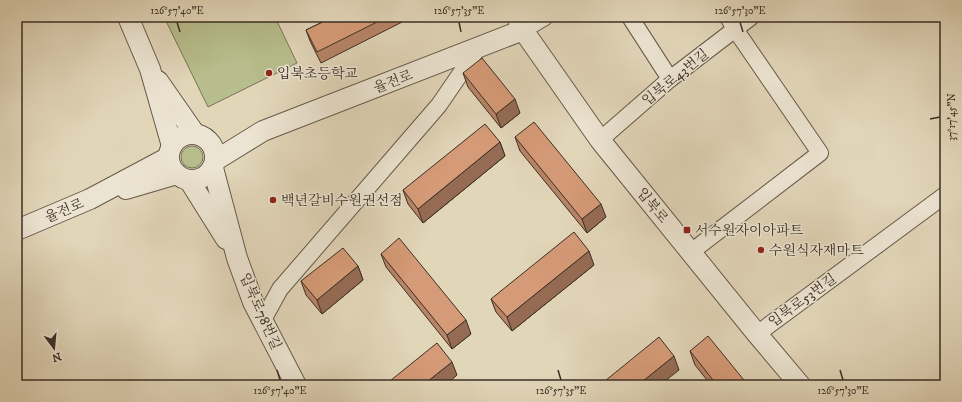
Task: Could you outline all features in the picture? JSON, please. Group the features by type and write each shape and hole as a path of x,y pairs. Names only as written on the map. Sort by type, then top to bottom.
{"street":[{"path":"128,17 150,69 177,164 237,258"},
{"path":"520,24 545,17"},
{"path":"630,17 670,79"},
{"name":"입북로43번길","path":"600,140 731,23 751,17"},
{"path":"691,252 820,153 731,23"},
{"name":"율전로","path":"214,164 263,131 478,48 520,24"},
{"name":"입북로","path":"520,24 600,140 800,385"},
{"path":"263,320 280,289 439,105 478,48"},
{"path":"150,69 202,137 214,149 214,164 237,258"},
{"name":"율전로","path":"202,137 263,131"},
{"path":"177,164 178,139 186,135 202,137"},
{"path":"177,164 198,180 207,176 214,164"},
{"name":"율전로","path":"17,230 177,164"},
{"name":"입북로53번길","path":"757,334 945,195"},
{"name":"입북로78번길","path":"237,258 253,302 296,385"}],"green space":[{"path":"164,17 275,17 297,63 208,107"},
{"path":"192,146 200,149 203,157 200,165 192,168 184,165 181,157 184,149"}],"building":[{"path":"333,17 387,17 317,52 306,30"},
{"path":"482,58 515,99 496,114 463,73"},
{"path":"534,122 601,204 582,219 515,137"},
{"path":"485,124 500,142 418,209 403,190"},
{"path":"574,232 589,251 507,317 491,299"},
{"path":"399,238 466,320 447,335 381,254"},
{"path":"343,248 358,266 317,300 301,281"},
{"path":"708,336 748,385 717,385 690,351"},
{"path":"659,337 674,356 638,385 600,385"},
{"path":"437,343 452,362 423,385 385,385"}],"place":[{"name":"입북초등학교","path":"269,73"},
{"name":"백년갈비수원권선점","path":"273,200"},
{"name":"서수원자이아파트","path":"687,230"},
{"name":"수원식자재마트","path":"761,250"}]}
